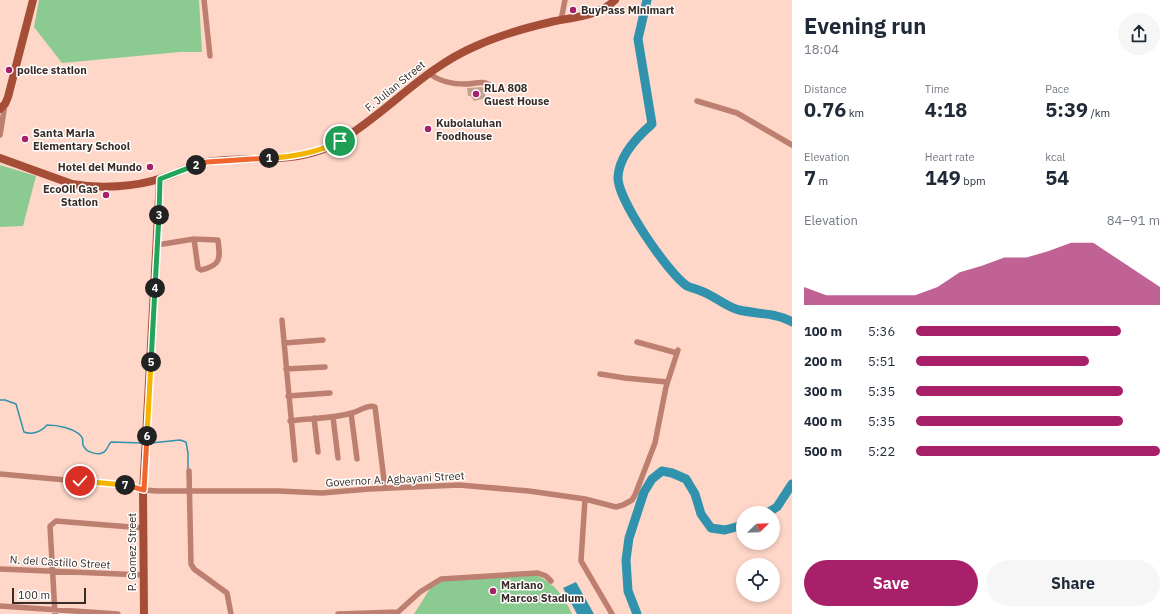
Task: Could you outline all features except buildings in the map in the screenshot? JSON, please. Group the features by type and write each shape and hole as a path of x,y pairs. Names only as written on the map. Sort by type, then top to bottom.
{"street":[{"path":"0,135 2,107 32,0"},
{"path":"204,0 210,56"},
{"path":"561,20 565,0"},
{"name":"F. Julian Street","path":"0,158 64,181 83,186 114,187 160,179 207,162 283,157 324,149 340,141 371,120 429,73 447,61 482,43 516,31 601,11 615,0"},
{"path":"429,73 436,79 465,84 484,82 490,85"},
{"path":"698,101 738,113 792,145"},
{"name":"P. Gomez Street","path":"144,614 144,490 160,179"},
{"path":"157,245 194,239 218,240 220,255 213,267 201,270 198,268 194,239"},
{"path":"282,320 290,421 295,460"},
{"path":"284,343 323,340"},
{"name":"Governor A. Agbayani Street","path":"0,474 121,485 144,490 279,491 322,493 385,488 459,485 529,491 585,499 616,507 632,500 655,444 667,382 678,352 637,342"},
{"path":"286,369 325,367"},
{"path":"600,374 637,380 667,382"},
{"path":"288,396 330,393"},
{"path":"290,421 333,417 351,413 370,406 375,407 385,488"},
{"path":"351,413 357,459"},
{"path":"333,417 338,458"},
{"path":"314,418 318,452"},
{"path":"189,471 191,564 194,569 226,593 231,614"},
{"path":"585,499 581,561 612,614"},
{"path":"55,612 50,526 56,521 143,528"},
{"name":"N. del Castillo Street","path":"0,569 143,575"},
{"path":"338,614 398,613 420,592 441,579 538,573 546,576 551,581"},
{"path":"0,606 55,612 118,614"}],"green space":[{"path":"39,0 199,0 202,52 180,52 62,63 34,27"},
{"path":"0,165 36,176 23,226 0,227"},
{"name":"Mariano Marcos Stadium","path":"536,575 548,582 558,591 566,601 572,614 414,614 431,587 442,581"}],"water":[{"path":"576,582 594,614 577,614 563,588"}],"waterway":[{"path":"647,0 638,39 652,124 640,135 625,154 619,169 618,177 620,187 626,201 634,218 657,252 668,267 687,286 706,293 735,309 774,315 792,322"},
{"path":"0,400 5,400 16,404 24,432 36,432 47,425 65,428 78,433 82,438 83,445 90,452 97,454 104,452 111,442 143,443"},
{"path":"151,443 180,440 186,442 188,469"},
{"path":"637,614 628,591 626,560 629,538 644,492 652,479 662,471 672,473 686,479 695,494 701,514 711,528 725,530 736,527"},
{"path":"778,506 792,484"}],"place":[{"name":"BuyPass Minimart","path":"573,10"},
{"name":"police station","path":"9,70"},
{"name":"RLA 808 Guest House","path":"476,94"},
{"name":"Kubolaluhan Foodhouse","path":"428,129"},
{"name":"Santa Maria Elementary School","path":"25,139"},
{"name":"Hotel del Mundo","path":"150,167"},
{"name":"EcoOil Gas Station","path":"106,195"},
{"name":"Mariano Marcos Stadium","path":"493,591"}],"route":[{"path":"80,481 121,485 144,490 160,179 207,162 283,157 305,154 324,149 340,141"}]}
